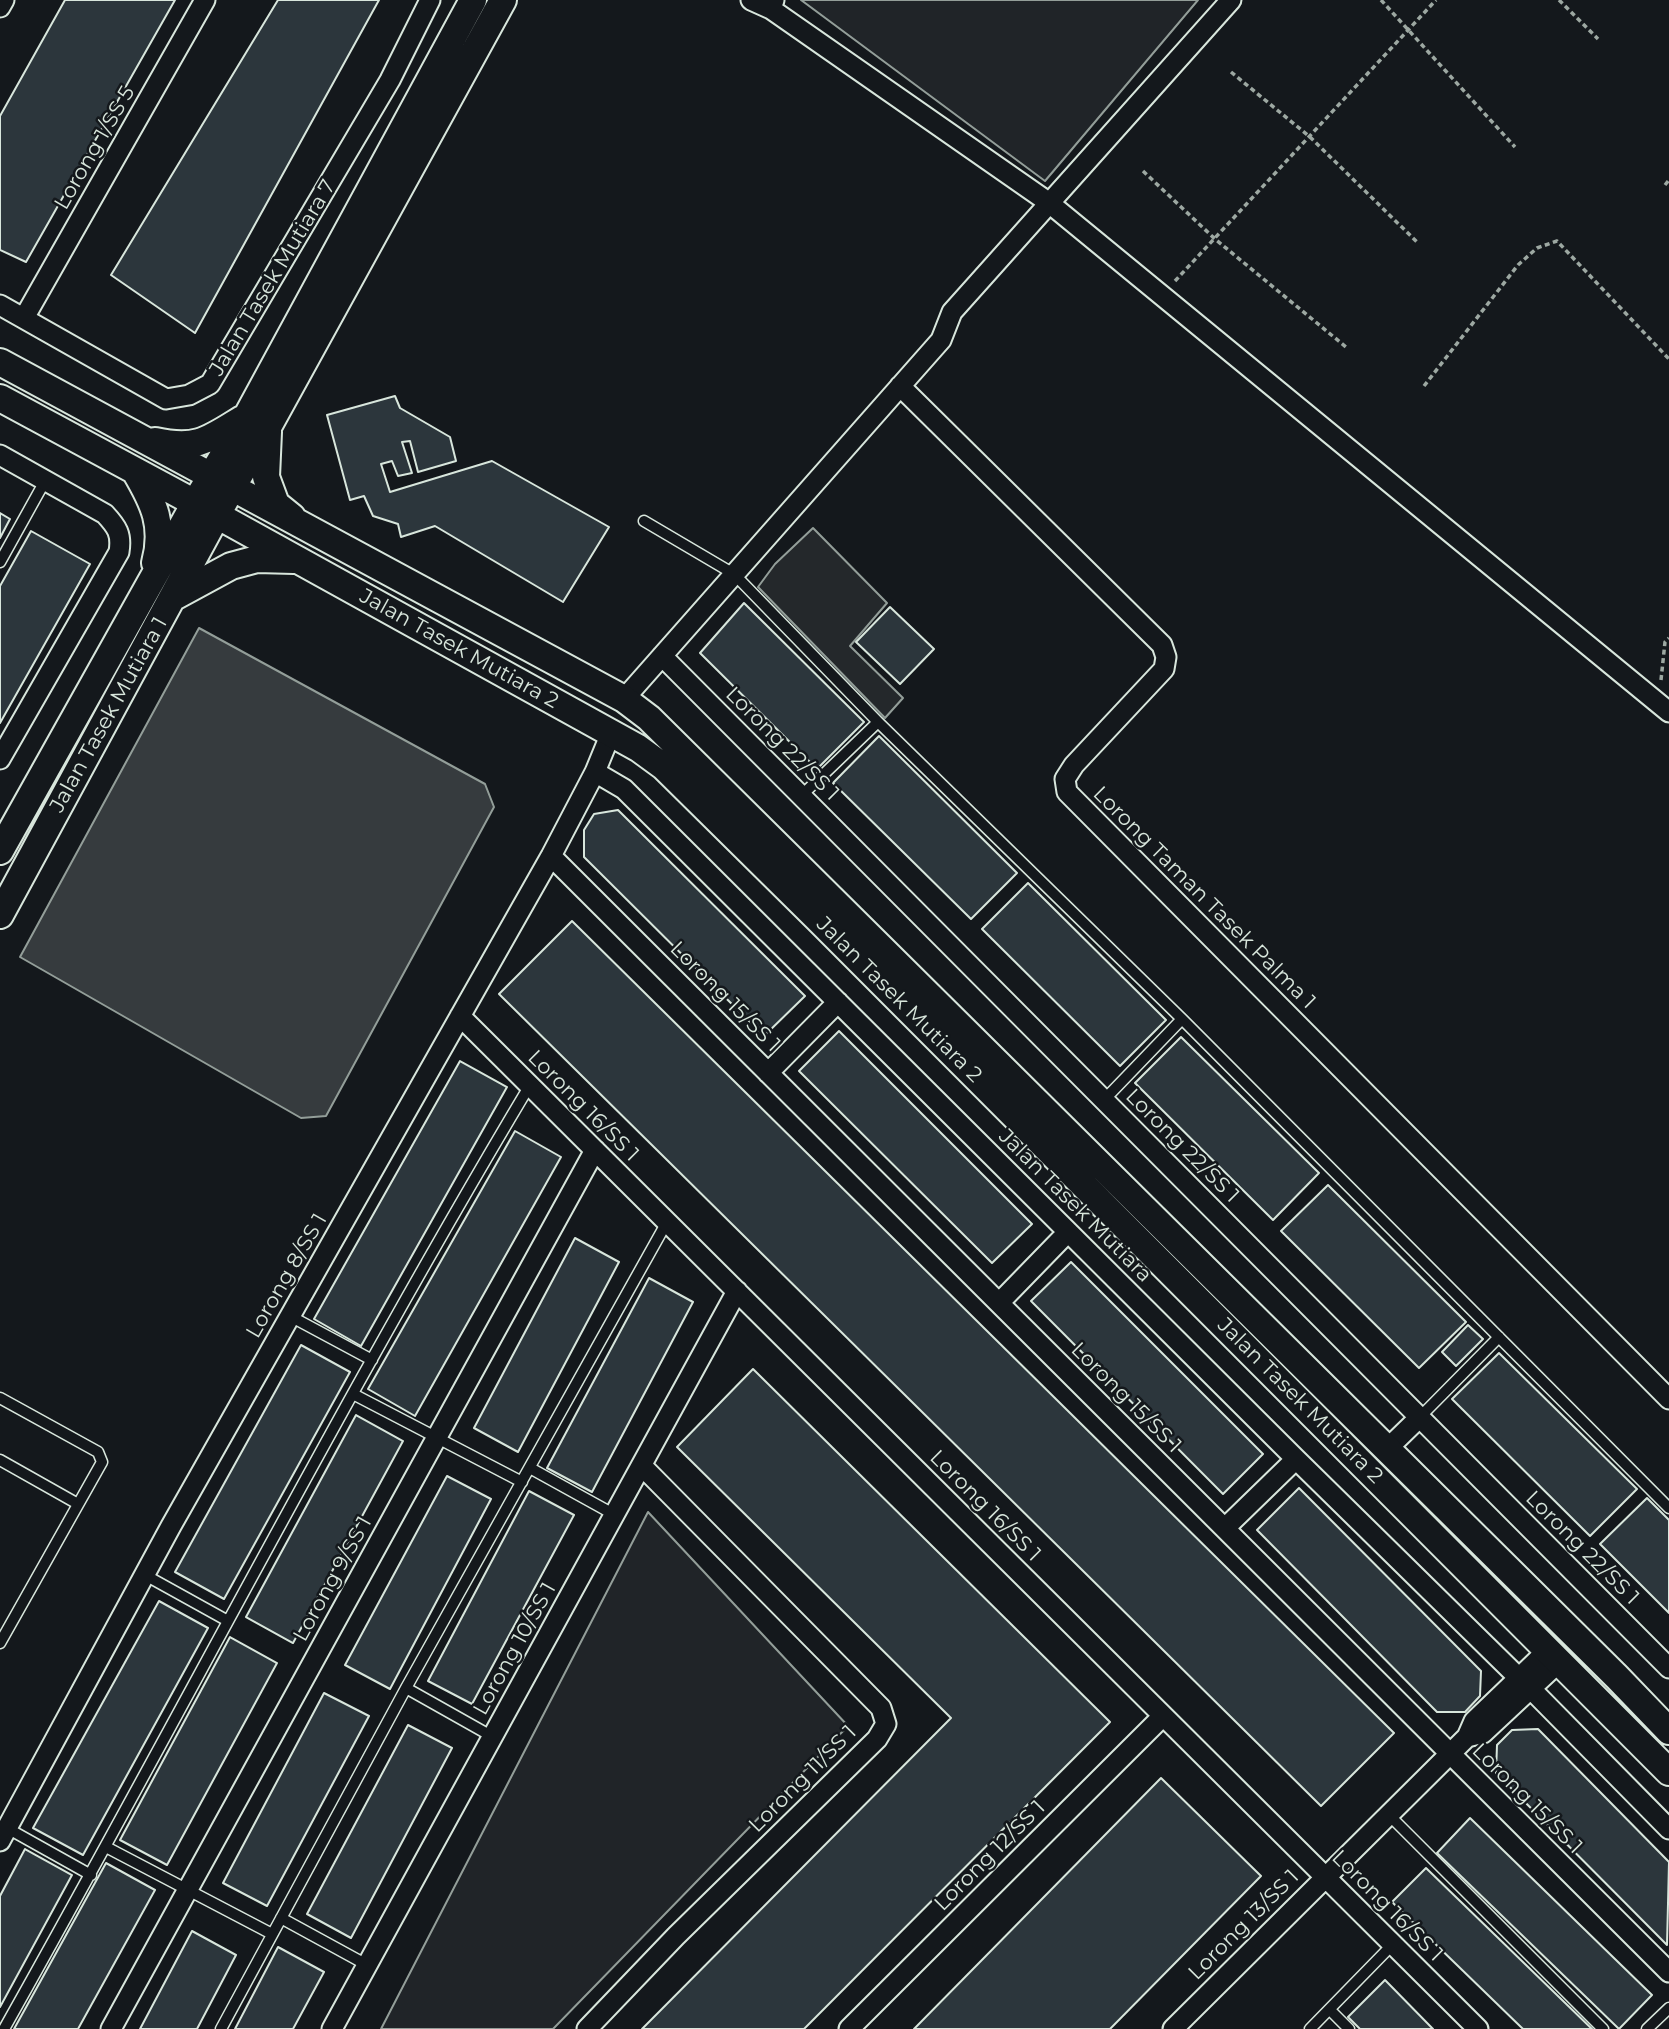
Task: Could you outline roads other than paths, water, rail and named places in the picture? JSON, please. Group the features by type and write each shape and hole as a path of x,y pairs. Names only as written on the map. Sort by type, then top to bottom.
{"street":[{"path":"0,7 4,0"},
{"name":"Lorong 1/SS 5","path":"24,318 205,0"},
{"name":"Jalan Tasek Mutiara 7","path":"0,305 166,399 189,395 210,384 390,80 430,0"},
{"name":"Jalan Tasek Mutiara 7","path":"257,422 473,0"},
{"name":"Jalan Tasek Mutiara 7","path":"206,509 503,0"},
{"path":"751,0 773,5 1048,202 1664,708"},
{"path":"624,699 941,340 952,312 1231,0"},
{"name":"Jalan Tasek Mutiara 2","path":"0,362 624,699 658,727 1617,1676 1669,1731"},
{"name":"Lorong Taman Tasek Palma 1","path":"900,386 1162,645 1166,657 1164,669 1074,765 1065,779 1067,792 1669,1399"},
{"name":"Jalan Tasek Mutiara 2","path":"0,398 638,748 664,767 1555,1655 1669,1772"},
{"path":"136,437 176,446 198,444 257,422 266,477 276,504 309,531"},
{"path":"0,455 105,514 121,537 118,552 0,760"},
{"path":"135,471 155,506 159,528 157,556 149,585"},
{"name":"Jalan Tasek Mutiara 1","path":"0,851 149,585 206,509"},
{"name":"Jalan Tasek Mutiara 1","path":"0,915 172,598 206,509"},
{"path":"172,598 231,566 257,559 299,560"},
{"name":"Lorong 22/SS 1","path":"662,656 1669,1668"},
{"name":"Lorong 8/SS 1","path":"4,1835 145,1575 551,856 595,772 611,733"},
{"name":"Jalan Tasek Mutiara","path":"595,772 624,789 1669,1829"},
{"name":"Lorong 15/SS 1","path":"551,856 1669,1972"},
{"path":"768,1073 838,1002"},
{"name":"Lorong 16/SS 1","path":"460,1016 1478,2029"},
{"name":"Lorong 9/SS 1","path":"111,2029 595,1150"},
{"path":"999,1303 1068,1232"},
{"name":"Lorong 10/SS 1","path":"332,2029 737,1291"},
{"path":"1387,1450 1420,1417"},
{"path":"1224,1528 1296,1459"},
{"name":"Lorong 11/SS 1","path":"587,2029 676,1936 877,1739 886,1724 881,1708 642,1466"},
{"path":"1530,1591 1548,1621 1555,1655 1586,1661 1617,1676"},
{"name":"Lorong 13/SS 1","path":"1173,2029 1467,1737 1474,1721 1525,1684 1555,1655"},
{"name":"Lorong 12/SS 1","path":"849,2029 1163,1716"}],"lane":[{"path":"0,562 45,481"},
{"path":"645,521 734,574 878,722 1182,1019 1669,1508"},
{"path":"802,796 878,722"},
{"path":"1104,1100 1182,1019"},
{"path":"4,2029 353,1394 530,1085"},
{"path":"221,2029 407,1688 667,1222"},
{"path":"290,1316 372,1360"},
{"path":"1420,1417 1499,1337"},
{"path":"353,1394 522,1482"},
{"path":"0,1398 98,1452 102,1462 0,1641"},
{"path":"0,1460 78,1504"},
{"path":"530,1468 615,1515"},
{"path":"145,1575 228,1621"},
{"path":"407,1688 493,1737"},
{"path":"1388,1814 1603,2029"},
{"path":"4,1835 91,1875"},
{"path":"106,1847 272,1934"},
{"path":"281,1918 367,1965"},
{"path":"1310,2029 1393,1944"},
{"path":"1647,2029 1669,2008"},
{"path":"1329,2010 1349,2029"}]}
